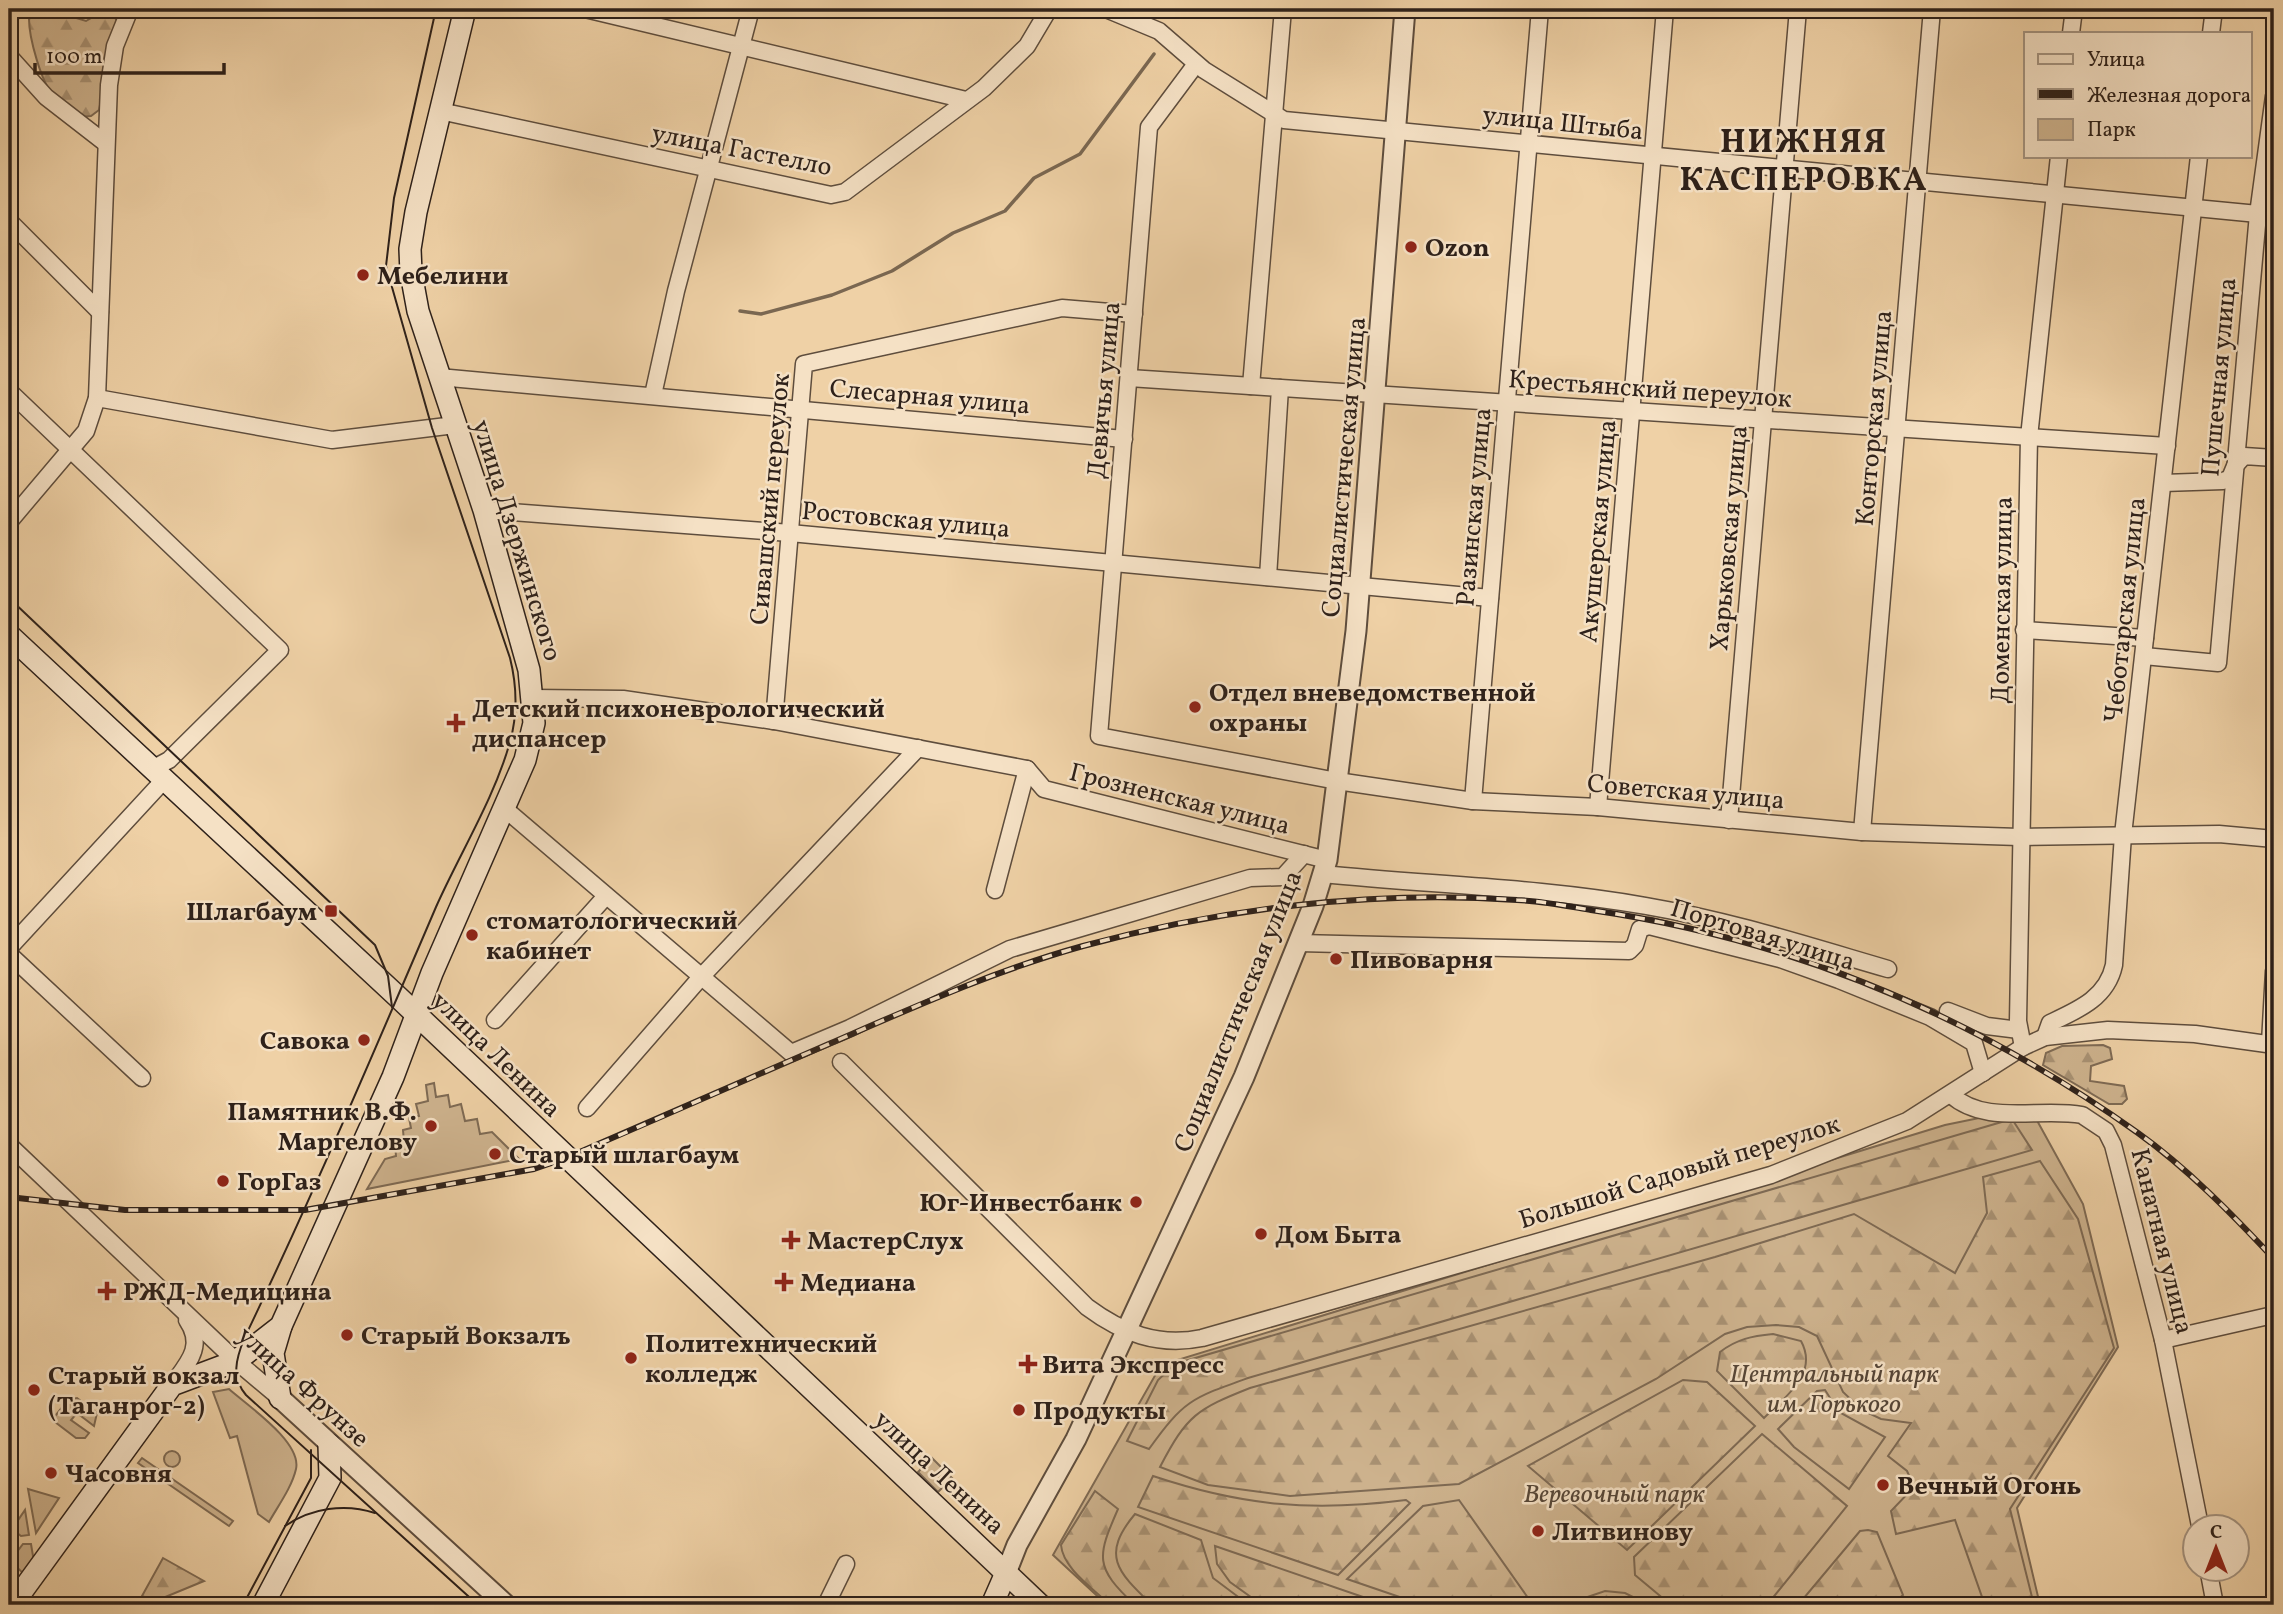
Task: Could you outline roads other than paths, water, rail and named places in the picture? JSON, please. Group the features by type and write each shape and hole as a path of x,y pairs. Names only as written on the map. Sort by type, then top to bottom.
{"main road":[{"name":"улица Дзержинского","path":"173,1385 236,1361 281,1326 393,1077 470,883 505,809 531,739 533,698 523,646 484,510 418,311 411,249 416,212 466,9"},
{"name":"улица Ленина","path":"9,635 417,1015 1040,1605"},
{"path":"280,1398 273,1353 281,1326"},
{"path":"14,1594 173,1385"},
{"path":"263,1605 330,1478 329,1445"},
{"path":"992,1605 1006,1573"}],"street":[{"path":"9,17 15,9"},
{"path":"9,522 86,431 97,398 104,142 115,46 131,9"},
{"path":"585,9 966,100"},
{"path":"653,395 676,291 751,9"},
{"name":"улица Гастелло","path":"440,111 831,195 845,192 984,88 1027,46 1049,9"},
{"name":"улица Штыба","path":"1106,9 1159,31 1196,64 1284,120 2193,210 2258,214"},
{"path":"1251,386 1283,9"},
{"name":"Социалистическая улица","path":"1006,1573 1017,1545 1076,1439 1244,1077 1299,943 1325,867 1359,586 1405,9"},
{"name":"Разинская улица","path":"1473,801 1540,9"},
{"name":"Акушерская улица","path":"1598,807 1665,9"},
{"name":"Харьковская улица","path":"1729,820 1798,9"},
{"name":"Конторская улица","path":"1862,832 1932,9"},
{"path":"2071,32 2074,9"},
{"path":"2211,32 2214,9"},
{"path":"9,57 46,97 104,142"},
{"name":"Девичья улица","path":"1099,736 1149,127 1196,64"},
{"name":"Пушечная улица","path":"2144,656 2218,663 2258,214 2274,96"},
{"name":"Доменская улица","path":"2023,1047 2019,1030 2019,837 2029,437 2059,158"},
{"name":"Чеботарская улица","path":"2045,1037 2047,1026 2094,999 2113,971 2123,835 2199,158"},
{"path":"9,221 100,312"},
{"name":"Сивашский переулок","path":"774,721 804,364 1062,309 1134,314"},
{"name":"Слесарная улица","path":"439,377 1124,439"},
{"name":"Крестьянский переулок","path":"1129,378 2167,446"},
{"path":"1268,578 1280,388"},
{"path":"9,391 280,650 169,760 9,947"},
{"path":"97,398 332,440 455,425"},
{"path":"2163,483 2223,481 2230,478 2235,466 2244,456 2274,458"},
{"name":"Ростовская улица","path":"484,510 790,533 1490,598"},
{"path":"2024,630 2146,638"},
{"path":"533,698 623,699 774,721 1027,769 995,890"},
{"name":"Советская улица","path":"1099,736 1337,782 1473,801 1598,807 1862,832 2019,837 2219,834 2274,839"},
{"path":"587,1108 701,977 918,748"},
{"name":"Грозненская улица","path":"1027,769 1044,789 1304,854 1325,867"},
{"path":"505,809 790,1053 850,1028 1010,949 1243,880 1283,877 1304,854"},
{"name":"Портовая улица","path":"1325,867 1645,906 1764,934 1888,970"},
{"path":"495,1020 606,896"},
{"name":"Портовая улица","path":"1299,943 1629,951 1635,945 1640,929 1649,926 1780,959 1930,1017 1971,1040 1977,1048 1983,1073"},
{"path":"9,954 142,1078"},
{"path":"2272,1044 2274,971"},
{"path":"1948,1011 1987,1026 2019,1030"},
{"name":"Большой Садовый переулок","path":"841,1062 1087,1307 1125,1331 1171,1342 1202,1338 1771,1175 1870,1138 1951,1096 2023,1047 2045,1037 2109,1030 2195,1034 2272,1044"},
{"name":"Канатная улица","path":"1951,1096 1964,1106 1981,1111 2082,1115 2106,1131 2113,1145 2138,1234 2163,1340 2197,1512"},
{"name":"улица Фрунзе","path":"9,1145 236,1361 506,1605"},
{"path":"173,1385 195,1354 195,1332 176,1303"},
{"path":"2163,1340 2273,1315 2274,1318"},
{"path":"236,1361 273,1353"},
{"path":"826,1605 846,1564"},
{"path":"2211,1582 2215,1605"}],"waterway":[{"path":"740,311 761,314 832,295 892,271 953,233 1005,211 1034,178 1080,154 1154,54"}],"tram line":[{"path":"436,9 394,198 386,266 432,428 510,658 515,689 514,721 510,742 495,784 436,907 366,1070 244,1339 236,1368 238,1381 246,1395 478,1605"},
{"path":"9,598 375,945 388,976 392,1007"},
{"path":"243,1605 311,1478 311,1450"},
{"path":"285,1526 306,1515 328,1509 352,1508 375,1513"}],"railway":[{"path":"9,1197 125,1210 305,1210 534,1169 566,1158 956,990 1083,946 1189,921 1299,905 1353,900 1463,898 1545,903 1665,923 1738,940 1878,988 2011,1052 2138,1133 2192,1177 2274,1259"}],"place":[{"name":"Ozon","path":"1411,247"},
{"name":"Мебелини","path":"363,275"},
{"name":"Отдел вневедомственной охраны","path":"1195,707"},
{"name":"Детский психоневрологический диспансер","path":"456,723"},
{"name":"Шлагбаум","path":"331,911"},
{"name":"стоматологический кабинет","path":"472,935"},
{"name":"Пивоварня","path":"1336,959"},
{"name":"Савока","path":"364,1040"},
{"name":"Памятник В.Ф. Маргелову","path":"431,1126"},
{"name":"Старый шлагбаум","path":"495,1154"},
{"name":"ГорГаз","path":"223,1181"},
{"name":"Юг-Инвестбанк","path":"1136,1202"},
{"name":"Дом Быта","path":"1261,1234"},
{"name":"МастерСлух","path":"791,1240"},
{"name":"Медиана","path":"784,1282"},
{"name":"РЖД-Медицина","path":"107,1291"},
{"name":"Старый Вокзалъ","path":"347,1335"},
{"name":"Политехнический колледж","path":"631,1358"},
{"name":"Вита Экспресс","path":"1028,1364"},
{"name":"Старый вокзал (Таганрог-2)","path":"34,1390"},
{"name":"Продукты","path":"1019,1410"},
{"name":"Часовня","path":"51,1473"},
{"name":"Вечный Огонь","path":"1883,1485"},
{"name":"Литвинову","path":"1538,1531"}],"district":[{"name":"НИЖНЯЯ КАСПЕРОВКА","path":"1804,159"}],"park label":[{"name":"Центральный парк им. Горького","path":"1834,1388"},
{"name":"Веревочный парк","path":"1614,1493"}]}
